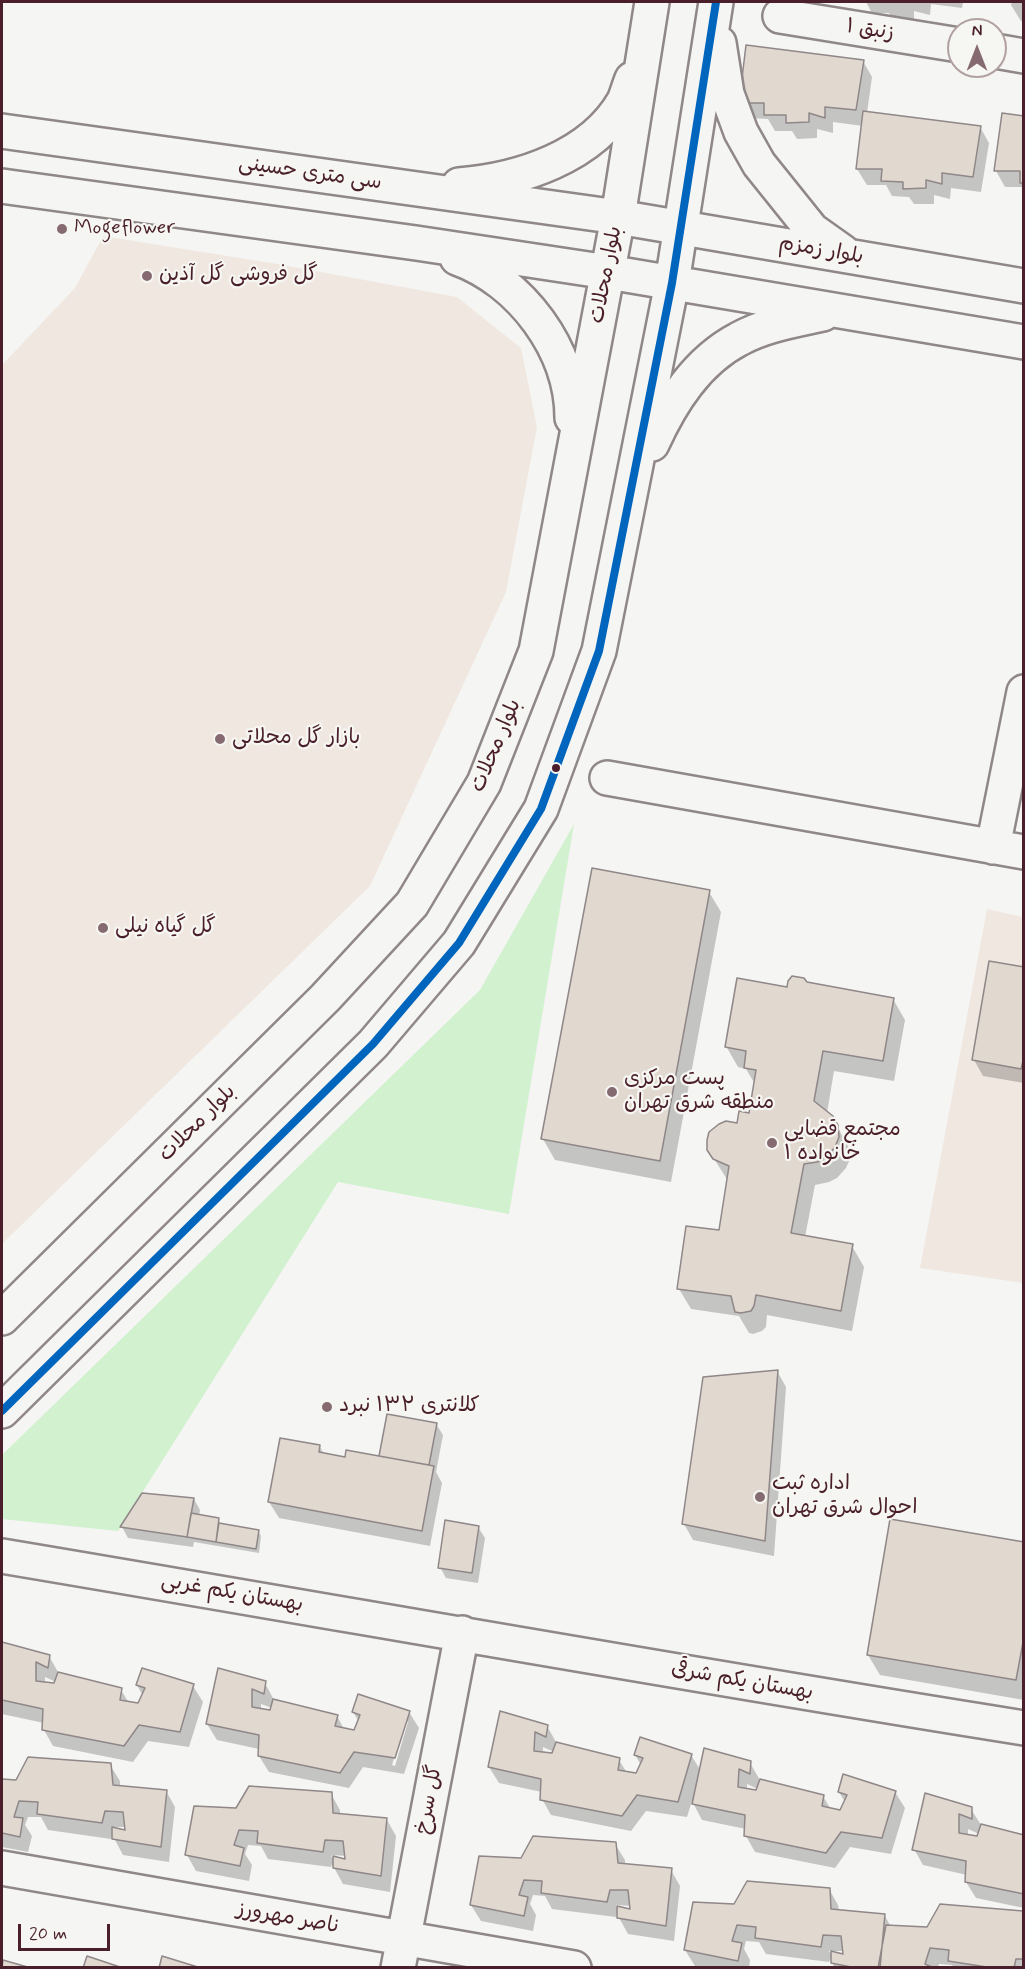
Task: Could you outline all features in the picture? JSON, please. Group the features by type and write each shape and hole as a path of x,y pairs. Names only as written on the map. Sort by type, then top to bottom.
{"main road":[{"name":"بلوار محلات","path":"2,1318 325,998 412,904 484,783 536,651 618,217 652,2"},
{"path":"2,1411 373,1044 459,943 541,809 599,651 672,283 717,2"},
{"path":"717,2 719,52 727,94 741,132 759,164 791,206 812,230 847,255"},
{"name":"زنبق ۱","path":"780,16 947,43"},
{"path":"418,189 504,178 572,153 601,130 623,101 645,46"},
{"path":"1007,53 1023,56"},
{"name":"سی متری حسینی","path":"2,131 618,217"},
{"path":"2,186 608,272 1023,342"},
{"name":"بلوار زمزم","path":"618,217 1023,286"},
{"path":"416,243 465,261 495,278 519,298 540,322 561,360 572,405 573,456"},
{"path":"633,486 676,397 704,364 739,339 780,324 838,310"},
{"path":"607,778 1008,850 1023,692"},
{"name":"بهستان یکم غربی","path":"2,1556 462,1633"},
{"name":"بهستان یکم شرقی","path":"462,1633 807,1694 1023,1728"},
{"name":"گل سرخ","path":"401,1953 462,1633"},
{"name":"ناصر مهرورز","path":"2,1868 401,1953 574,1968"}],"shaded area":[{"name":"بازار گل محلاتی","path":"103,236 277,264 457,297 521,348 537,427 506,592 370,886 2,1244 2,365 75,288"},
{"path":"987,909 1023,917 1023,1283 920,1268"}],"green space":[{"path":"574,824 509,1214 338,1182 118,1531 2,1519 2,1455 480,990"}],"building":[{"path":"746,45 864,60 856,110 825,107 825,118 809,113 809,122 786,123 786,115 764,115 764,103 739,103"},
{"path":"863,111 981,126 973,177 942,173 942,184 926,180 926,188 903,189 903,182 881,181 882,169 856,169"},
{"path":"1002,113 1024,116 1024,183 1020,183 1020,171 994,171"},
{"path":"592,868 710,890 660,1161 541,1139"},
{"path":"989,961 1024,967 1024,1057 1021,1069 972,1060"},
{"name":"مجتمع قضایی خانواده ۱","path":"792,976 804,978 807,982 894,998 883,1061 823,1051 814,1101 833,1116 838,1125 839,1137 835,1147 826,1157 817,1162 804,1164 791,1233 853,1244 841,1311 756,1295 751,1311 741,1313 735,1312 731,1296 677,1289 686,1226 719,1230 729,1166 713,1159 707,1150 709,1132 726,1121 737,1123 739,1111 749,1113 756,1070 744,1068 746,1051 725,1047 737,978 787,987"},
{"path":"778,1370 765,1541 682,1524 703,1377"},
{"path":"387,1414 437,1423 429,1465 379,1456"},
{"path":"280,1438 320,1445 319,1452 345,1457 346,1450 434,1466 422,1531 268,1502"},
{"path":"142,1493 194,1498 187,1537 120,1527"},
{"path":"191,1513 219,1518 216,1542 187,1537"},
{"path":"890,1519 1024,1542 1024,1637 1016,1680 867,1655"},
{"path":"445,1520 479,1526 472,1573 438,1568"},
{"path":"219,1523 259,1530 256,1549 216,1542"},
{"path":"2,1642 50,1655 48,1668 36,1662 36,1681 54,1683 58,1672 122,1688 120,1700 138,1703 145,1688 136,1685 142,1668 194,1684 180,1732 139,1725 124,1746 42,1730 43,1709 2,1700"},
{"path":"218,1668 266,1681 264,1694 252,1689 252,1707 270,1710 273,1699 338,1715 335,1726 354,1730 360,1715 352,1712 358,1694 410,1711 395,1758 354,1752 340,1773 258,1756 259,1735 206,1724"},
{"path":"500,1711 548,1725 546,1737 535,1732 534,1751 552,1753 556,1742 620,1758 618,1770 636,1773 643,1758 634,1755 640,1737 692,1754 678,1802 637,1795 622,1816 540,1800 541,1779 488,1767"},
{"path":"704,1748 751,1761 750,1774 739,1769 738,1787 756,1790 760,1779 824,1795 822,1806 840,1810 847,1795 838,1792 843,1774 896,1791 882,1838 841,1832 826,1853 744,1836 745,1815 692,1804"},
{"path":"28,1757 111,1763 113,1785 167,1790 161,1847 112,1839 112,1827 125,1830 123,1812 105,1811 102,1823 37,1814 38,1802 19,1801 14,1817 23,1818 20,1837 2,1833 2,1779 16,1780"},
{"path":"249,1786 332,1792 333,1813 387,1818 381,1876 333,1868 333,1856 345,1859 343,1841 325,1840 323,1852 257,1843 258,1831 239,1830 234,1845 244,1848 240,1866 185,1855 194,1806 236,1808"},
{"path":"925,1793 972,1807 972,1819 959,1814 959,1833 977,1836 981,1824 1024,1835 1024,1894 965,1882 966,1861 912,1850"},
{"path":"533,1836 616,1842 618,1863 672,1868 666,1926 617,1918 617,1906 630,1909 628,1890 610,1890 607,1902 541,1893 542,1881 524,1880 519,1895 528,1897 524,1916 470,1905 479,1856 521,1858"},
{"path":"747,1881 830,1888 831,1909 885,1914 880,1968 856,1968 831,1963 831,1951 843,1954 841,1936 823,1935 821,1947 755,1938 756,1927 737,1925 732,1941 742,1943 738,1961 684,1950 693,1902 734,1904"},
{"path":"940,1904 1023,1911 1024,1959 1016,1959 1014,1968 993,1968 948,1961 949,1950 930,1948 925,1964 934,1968 878,1968 886,1925 927,1927"},
{"path":"87,1956 123,1968 83,1968"},
{"path":"162,1956 201,1968 159,1968"},
{"path":"3,1960 31,1968 2,1968"}],"transit line":[{"path":"2,1411 373,1044 459,943 541,809 599,651 672,283 716,2"}],"place":[{"name":"Mogeflower","path":"62,229"},
{"name":"گل فروشی گل آذین","path":"147,276"},
{"name":"بازار گل محلاتی","path":"220,739"},
{"name":"گل گیاه نیلی","path":"103,928"},
{"name":"پست مرکزی منطقه شرق تهران","path":"612,1092"},
{"name":"مجتمع قضایی خانواده ۱","path":"772,1143"},
{"name":"کلانتری ۱۳۲ نبرد","path":"327,1407"},
{"name":"اداره ثبت احوال شرق تهران","path":"760,1497"}]}
